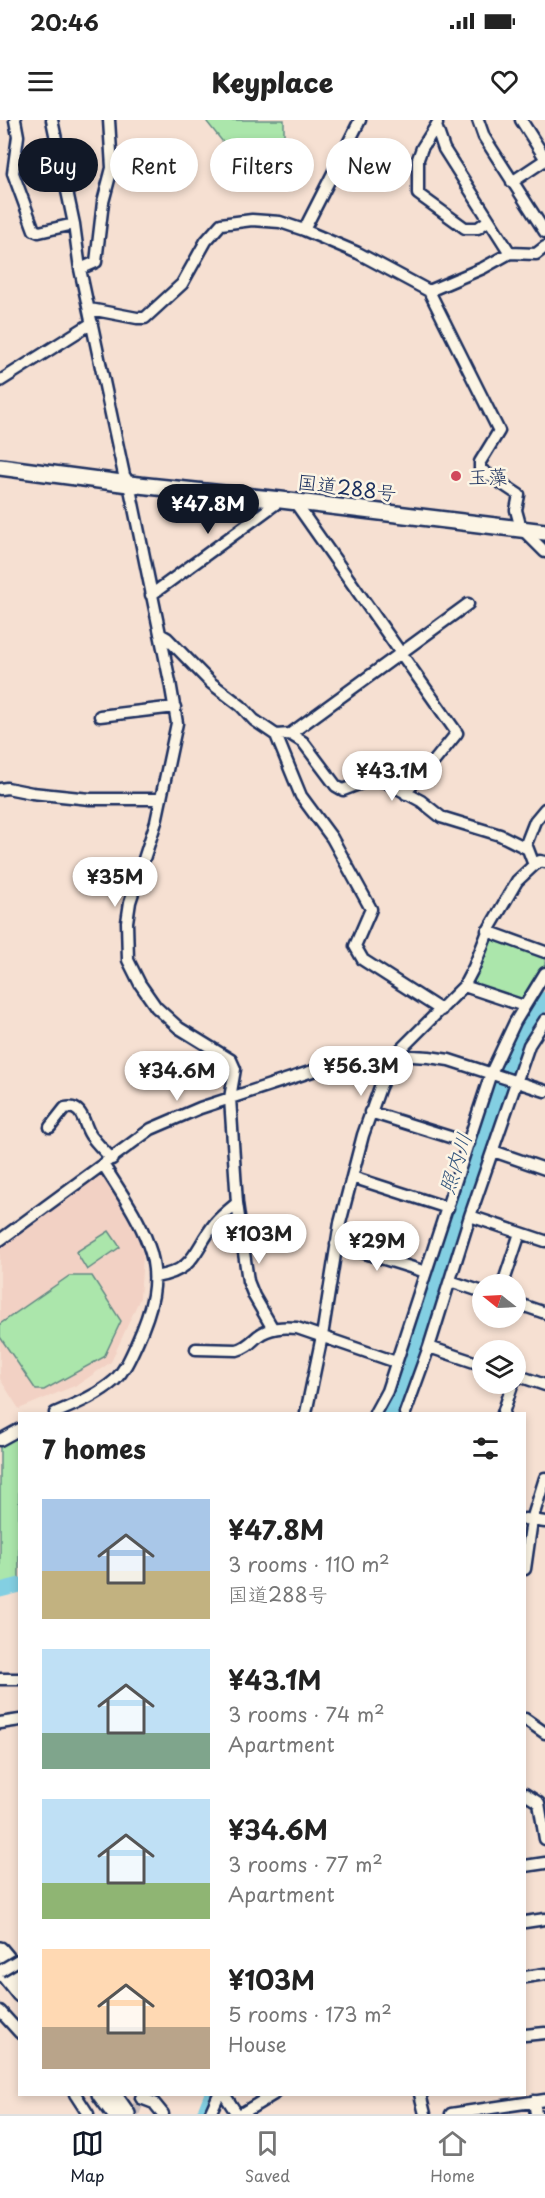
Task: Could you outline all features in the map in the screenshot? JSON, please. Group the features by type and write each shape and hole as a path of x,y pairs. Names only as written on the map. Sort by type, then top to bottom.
{"highway":[{"name":"国道288号","path":"0,462 288,501 521,525 545,525"},
{"name":"国道288号","path":"0,467 297,496 521,525 545,532"},
{"path":"0,1950 18,1972"},
{"path":"0,1970 18,1992"},
{"path":"101,2096 114,2114"},
{"path":"114,2096 127,2114"}],"street":[{"path":"15,120 18,136 13,173 34,230 39,232 74,224"},
{"path":"52,120 74,224 80,269 160,634 177,723 156,822 130,902 127,922 128,960 140,984 156,1007 179,1028 231,1060 236,1069 230,1098 237,1203 248,1281 273,1329"},
{"path":"80,269 96,262 103,202 112,168 109,120"},
{"path":"304,230 360,120"},
{"path":"478,120 484,136 545,232"},
{"path":"512,182 545,159 521,120"},
{"path":"438,123 422,148 418,159 418,194 465,228 474,230 489,220"},
{"path":"438,123 444,149 510,253"},
{"path":"90,309 145,318 182,284 206,241 216,228 225,222 270,220 304,230 383,264 429,291 499,431 480,462 480,469 519,495 516,510 521,525 545,552"},
{"path":"429,291 483,268 510,253 536,254 545,247"},
{"path":"0,381 92,323"},
{"path":"151,595 288,501 457,733 432,764 420,771 406,794"},
{"path":"276,735 290,734 468,604"},
{"path":"160,634 167,638 211,683 276,735 301,796 332,838 370,909 355,946 363,960 441,1010"},
{"path":"100,716 175,707"},
{"path":"290,734 303,742 336,786 341,789 375,778 386,782 421,801 441,817 500,835 526,848 539,863 517,881 488,931 464,986 395,1055 370,1112 336,1244 322,1336 306,1412"},
{"path":"0,789 90,799 160,799"},
{"path":"526,848 535,821 545,809"},
{"path":"488,931 545,952"},
{"path":"376,1412 387,1391 491,1073 502,1046 545,973"},
{"path":"464,986 524,1006"},
{"path":"405,1412 529,1045 545,1020"},
{"path":"0,1240 151,1129 200,1108 337,1063 395,1055 439,1059 545,1091"},
{"path":"50,1127 65,1108 75,1108 83,1115 90,1135 108,1162 149,1245 155,1277 149,1316 121,1373 103,1389 57,1412"},
{"path":"370,1112 469,1143"},
{"path":"493,1151 545,1169"},
{"path":"352,1178 448,1208"},
{"path":"155,1277 168,1275 190,1262 215,1223 237,1203"},
{"path":"470,1216 545,1241"},
{"path":"506,1274 520,1233"},
{"path":"336,1244 426,1272"},
{"path":"450,1281 472,1288"},
{"path":"526,1306 545,1313"},
{"path":"196,1349 237,1350 273,1329 297,1328 396,1362"},
{"path":"429,1347 472,1361"},
{"path":"526,1379 545,1385"},
{"path":"503,1412 509,1394"},
{"path":"0,1440 18,1430"},
{"path":"526,1557 529,1520 545,1478"},
{"path":"529,1520 545,1522"},
{"path":"0,1679 18,1679"},
{"path":"0,1723 18,1720"},
{"path":"526,1720 545,1733"},
{"path":"526,1795 539,1803 545,1839"},
{"path":"526,1866 545,1863"},
{"path":"526,1922 545,1919"},
{"path":"0,1970 18,1960"},
{"path":"526,1977 545,1974"},
{"path":"0,2011 18,2031"},
{"path":"526,2035 545,2033"},
{"path":"76,2096 88,2114"},
{"path":"142,2096 154,2103 163,2114"},
{"path":"210,2114 218,2096"},
{"path":"225,2096 237,2114"},
{"path":"241,2114 271,2096"},
{"path":"420,2096 425,2114"},
{"path":"451,2114 510,2109 539,2100 536,2114"}],"shaded area":[{"path":"100,1172 129,1219 140,1244 143,1256 140,1298 111,1362 79,1384 19,1409 0,1379 0,1245"}],"green space":[{"path":"208,120 284,120 284,138 220,138 207,122"},
{"path":"494,937 545,955 545,966 524,999 521,1000 471,982 490,938"},
{"path":"109,1231 120,1247 87,1270 76,1252"},
{"path":"69,1276 92,1276 121,1321 104,1357 44,1390 36,1390 0,1337 0,1324"},
{"path":"18,1432 18,1579 0,1586 0,1444"}],"waterway":[{"name":"照内川","path":"391,1412 418,1343 499,1090 520,1039 545,999"},
{"name":"照内川","path":"0,1590 18,1586"},
{"path":"204,2114 211,2096"}],"tunnel":[{"path":"134,2114 141,2098"}],"place":[{"name":"玉藻","path":"456,476"}]}
